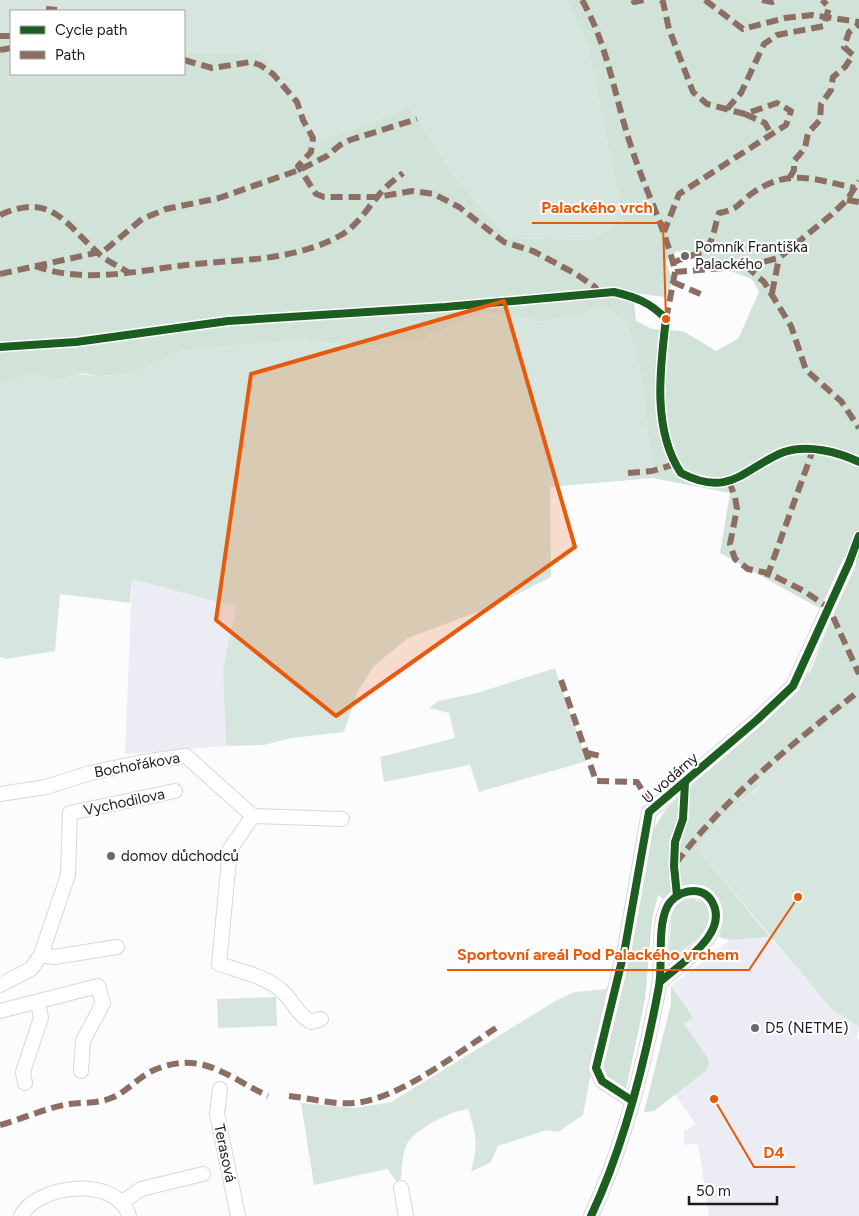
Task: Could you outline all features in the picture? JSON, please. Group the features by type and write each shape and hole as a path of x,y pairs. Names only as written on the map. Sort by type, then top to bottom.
{"street":[{"name":"U vodárny","path":"631,1100 602,1081 596,1068 624,948 649,812 758,720 793,686 850,563"},
{"name":"Bochořákova","path":"0,794 46,787 90,773 134,763 186,756 253,816"},
{"name":"Vychodilova","path":"0,985 31,969 41,955 68,874 70,813 176,791"},
{"path":"321,1019 311,1022 299,1015 284,993 269,982 219,964 230,849 253,816 342,819"},
{"path":"591,1216 622,1141 660,982 667,906 683,893 698,891 710,898 716,909 716,924 706,941 660,982"},
{"path":"41,955 54,957 117,948"},
{"path":"0,1012 98,986 104,1003 83,1041 81,1071"},
{"path":"25,1083 23,1072 41,1018 38,1002"},
{"name":"Terasová","path":"220,1089 217,1114 238,1216"},
{"path":"121,1203 140,1189 203,1174"},
{"path":"21,1216 40,1199 66,1189 89,1188 108,1194 121,1203 129,1216"},
{"path":"401,1188 406,1216"}],"highlighted area":[{"path":"504,301 575,547 336,716 216,620 251,374"}],"shaded area":[{"path":"0,0 567,0 588,47 620,205 615,223 594,240 508,238 453,174 407,106 399,112 316,141 262,52 185,53 185,10 10,10 10,36 0,38"},
{"path":"606,308 627,323 641,374 653,478 550,487 551,577 496,605 408,638 374,666 358,691 344,732 292,738 264,745 226,746 223,669 236,607 132,579 130,603 60,594 55,651 6,659 0,657 0,384 33,375 60,380 79,374 99,376 133,374 180,351 301,340 362,346 421,342 430,335 484,312 543,322"},
{"path":"132,579 236,607 223,669 226,746 125,754"},
{"path":"555,668 587,761 479,792 470,765 384,782 380,757 455,738 449,713 429,708 438,701 477,693"},
{"path":"859,698 859,1027 831,1009 697,848 720,819 760,787 756,780"},
{"path":"770,937 831,1009 859,1027 857,1037 859,1040 859,1216 709,1216 698,1143 684,1145 684,1131 696,1124 675,1095 706,1071 709,1064 708,1058 684,1024 693,1016 671,986 730,940"},
{"path":"607,989 583,1115 558,1132 547,1130 498,1146 491,1162 471,1172 476,1147 475,1134 468,1109 461,1110 435,1121 411,1138 404,1152 401,1179 397,1182 387,1169 314,1185 301,1103 355,1108 391,1102 557,1000 575,992"},
{"path":"276,997 277,1026 218,1028 217,999"}],"green space":[{"path":"567,0 859,0 859,698 756,780 760,786 720,819 697,848 770,937 730,940 719,937 723,918 717,898 682,886 673,890 664,899 658,895 652,920 645,999 626,1090 599,1072 653,830 666,809 782,704 811,670 834,612 817,607 720,553 730,493 653,478 641,374 627,323 606,308 543,322 484,312 430,335 421,342 362,346 301,340 180,351 133,374 99,376 82,373 60,380 33,375 0,384 0,38 10,36 10,75 185,75 185,53 262,52 316,141 399,112 407,105 453,174 508,238 594,240 615,223 620,205 588,47","holes":["677,251 752,279 759,292 738,339 716,351 683,331 652,329 636,321 633,293 665,297 673,282 666,261"]},
{"path":"691,898 706,904 711,917 706,931 668,963 672,911 679,901"},
{"path":"671,986 693,1017 684,1024 708,1058 709,1064 706,1071 654,1111 644,1112 671,1004"}],"marked path":[{"path":"582,0 599,36 633,152 673,263 675,272 666,320"},
{"path":"633,0 634,2 644,0"},
{"path":"661,0 669,29 693,92 707,104 745,114 777,103 791,111 786,125 679,194 664,232"},
{"path":"705,0 743,29 785,18 812,15 859,22"},
{"path":"762,0 772,2 777,0"},
{"path":"727,109 741,93 764,44 777,35 824,26 829,7 822,0"},
{"path":"46,9 57,10"},
{"path":"790,177 794,170 794,161 805,148 808,133 820,120 821,104 831,90 833,77 845,67 853,55 844,47 849,32 859,24"},
{"path":"0,36 10,36"},
{"path":"0,50 10,48"},
{"path":"185,60 212,68 251,62 260,65 273,74 297,102 303,120 313,138 311,152 298,166 316,194 324,197 377,197 412,191 434,194 459,207 504,242 533,251 576,274 595,287 599,293"},
{"path":"745,114 765,123 771,134"},
{"path":"0,274 104,251 142,219 166,209 219,198 299,170 327,156 340,145 350,140 417,119"},
{"path":"35,266 72,274 91,275 129,273 285,255 323,244 347,231 384,190 403,173"},
{"path":"673,263 696,254 708,246 711,242 719,213 731,210 754,192 779,180 791,178 816,179 855,188"},
{"path":"675,272 746,266 779,258 847,200 859,181"},
{"path":"847,200 859,202"},
{"path":"0,215 17,209 32,207 44,209 65,221 108,261 129,273"},
{"path":"772,293 779,258"},
{"path":"746,266 764,282 791,326 806,370 841,401 859,428"},
{"path":"673,282 705,296"},
{"path":"767,577 813,450"},
{"path":"628,473 652,471 675,464"},
{"path":"729,481 737,509 730,544 735,559 748,569 768,573 804,591 829,608 859,674"},
{"path":"561,680 596,781 637,782 649,801"},
{"path":"676,863 717,815 762,771 859,691"},
{"path":"587,753 600,756"},
{"path":"289,1096 338,1103 372,1100 409,1084 428,1073 496,1028"},
{"path":"0,1125 60,1106 106,1100 122,1093 141,1077 152,1071 169,1065 184,1063 199,1064 212,1068 268,1096"}],"cycle path":[{"path":"0,347 76,342 228,321 445,307 614,292 642,301 654,308 666,319 660,378 660,398 666,438 672,456 681,473 698,480 713,483 725,482 737,478 770,458 784,452 803,449 832,452 859,462"},
{"path":"631,1100 602,1081 596,1068 625,948 649,812 757,720 793,686 849,563 859,536"},
{"path":"677,896 674,866 675,842 683,819 685,783"},
{"path":"591,1216 614,1161 640,1074 659,986 661,935 664,915 667,907 676,897 688,892 701,892 711,900 716,912 715,924 710,935 691,956 660,982"}],"place":[{"name":"Pomník Františka Palackého","path":"685,256"},
{"name":"Palackého vrch","path":"666,319"},
{"name":"domov důchodců","path":"111,856"},
{"name":"Sportovní areál Pod Palackého vrchem","path":"798,897"},
{"name":"D5 (NETME)","path":"755,1028"},
{"name":"D4","path":"714,1099"}]}
